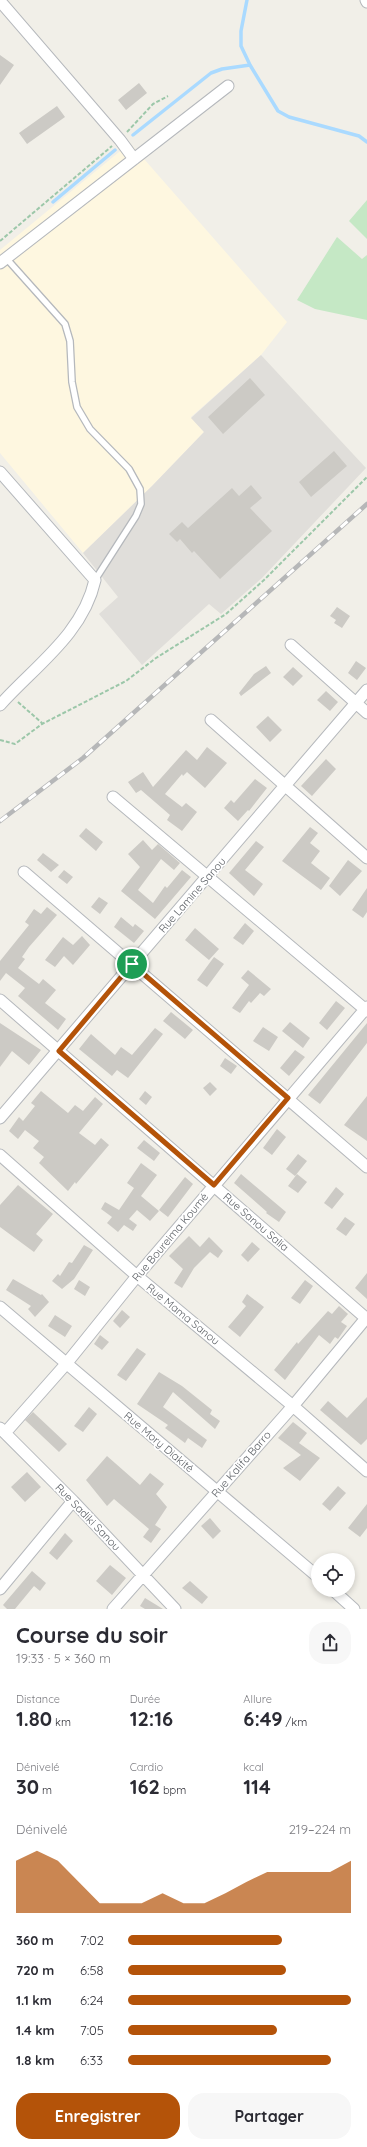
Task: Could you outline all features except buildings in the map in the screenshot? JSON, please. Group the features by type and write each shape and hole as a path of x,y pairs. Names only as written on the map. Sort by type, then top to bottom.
{"street":[{"path":"0,1 120,140 134,159"},
{"path":"2,257 134,159 228,86"},
{"path":"0,472 95,580 91,597 68,634 53,653 0,704"},
{"path":"291,645 355,704 367,713"},
{"name":"Rue Lamine Sanou","path":"0,1118 367,690"},
{"path":"211,720 367,858"},
{"path":"113,797 207,878 366,1009"},
{"path":"24,872 367,1167"},
{"name":"Rue Sanou Salia","path":"0,1000 367,1318"},
{"name":"Rue Boureima Koumé","path":"3,1430 66,1364 137,1276 288,1098 366,1009"},
{"name":"Rue Mama Sanou","path":"0,1155 137,1276 293,1406 367,1471"},
{"name":"Rue Mory Diakité","path":"0,1307 311,1571"},
{"name":"Rue Kalifa Barro","path":"113,1609 293,1406 367,1318"},
{"name":"Rue Sadiki Sanou","path":"3,1430 73,1501 175,1609"},
{"path":"0,1589 73,1501"},
{"path":"341,1597 354,1609"}],"lane":[{"path":"2,257 65,324 70,341 72,382 77,407 90,429 129,470 140,489 141,504 136,516 95,580"}],"path":[{"path":"0,241 120,140 153,104 168,96"},
{"path":"0,740 15,744 42,724 126,681 156,658 226,614 264,580 367,477"},
{"path":"10,694 42,724"}],"shaded area":[{"path":"130,143 287,322 261,355 191,417 204,432 152,486 83,553 0,453 0,250"},
{"path":"261,355 366,468 262,578 221,614 209,604 142,665 99,614 118,597 83,553 152,486 204,432 191,418"}],"green space":[{"path":"367,200 367,239 349,221"},
{"path":"337,237 362,259 367,255 367,320 315,309 297,300"}],"waterway":[{"path":"247,0 241,31 241,46 250,65 278,111 289,117 359,136 367,142"},
{"path":"133,135 211,73 222,69 250,65"},
{"path":"53,202 115,150"}],"railway":[{"path":"0,821 83,758 367,504"}],"route":[{"path":"132,964 288,1098 214,1185 59,1051 132,964"}]}
